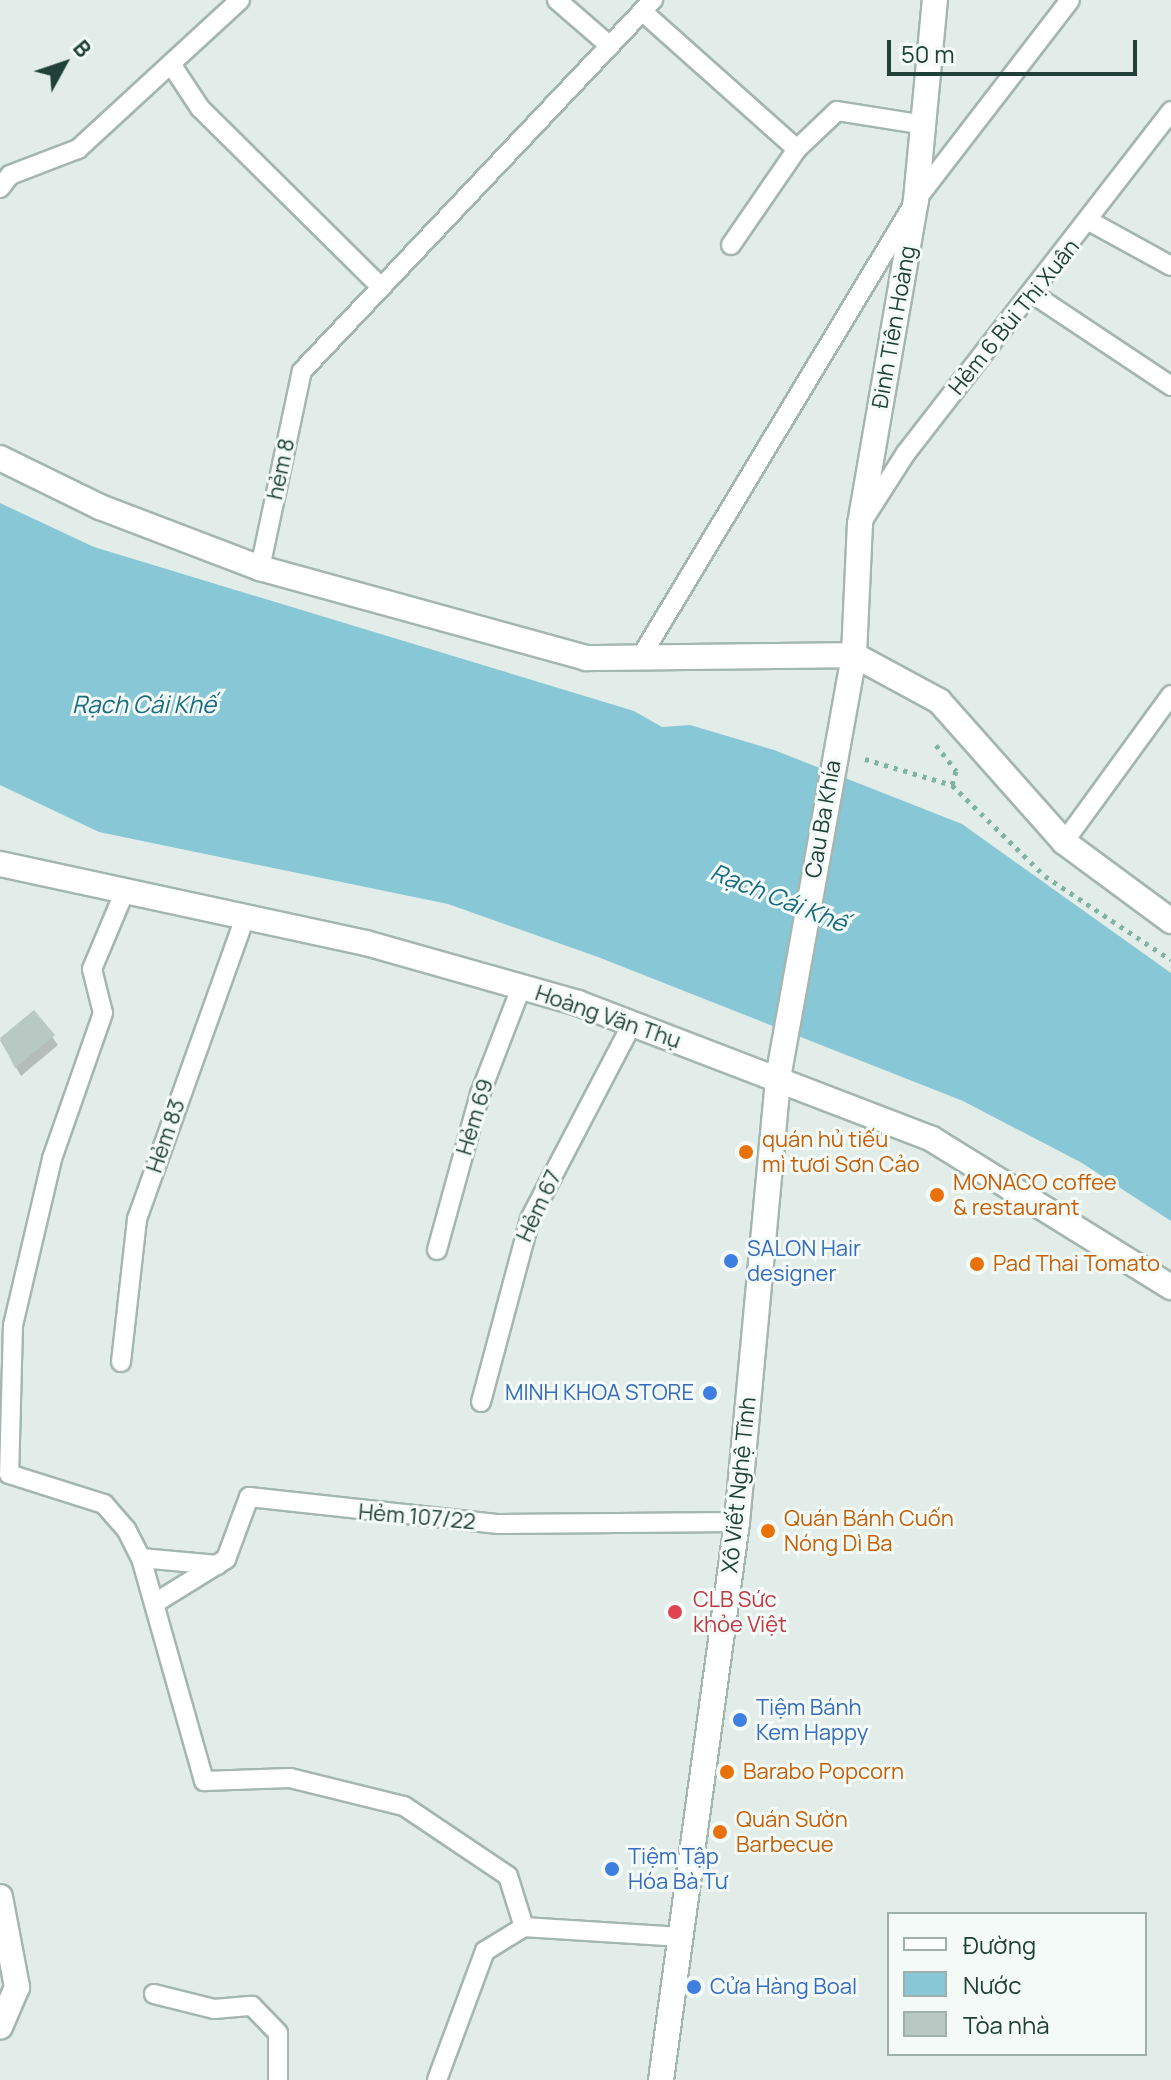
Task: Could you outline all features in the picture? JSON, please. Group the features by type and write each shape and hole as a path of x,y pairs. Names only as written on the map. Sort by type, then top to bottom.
{"street":[{"name":"Đinh Tiên Hoàng","path":"854,655 860,524 916,200 935,0"},
{"path":"0,458 100,507 260,568 586,658 639,660 854,655 939,701 1064,842 1171,921"},
{"name":"Cau Ba Khía","path":"779,1071 854,655"},
{"name":"Hoàng Văn Thụ","path":"0,864 245,918 521,988 779,1071 932,1139 1171,1287"},
{"name":"Xô Viết Nghệ Tĩnh","path":"661,2080 737,1522 779,1071"},
{"path":"0,1897 17,1987 0,2027"}],"lane":[{"path":"0,188 10,175 78,149 240,0"},
{"path":"557,0 610,46"},
{"path":"639,660 916,200 1070,0"},
{"path":"171,64 200,108 381,287 648,6 797,149"},
{"path":"731,245 797,149 837,111 925,125"},
{"name":"Hẻm 6 Bùi Thị Xuân","path":"860,524 906,453 1091,222 1171,111"},
{"path":"1091,222 1171,266"},
{"name":"hẻm 8","path":"260,568 302,371 381,287"},
{"path":"1033,294 1171,386"},
{"path":"1064,842 1171,695"},
{"path":"124,893 92,969 103,1013 52,1159 13,1325 9,1474 104,1504 141,1558 204,1781 290,1778 404,1806 508,1876 524,1927"},
{"name":"Hẻm 83","path":"121,1362 137,1219 245,918"},
{"name":"Hẻm 69","path":"437,1250 480,1094 521,988"},
{"name":"Hẻm 67","path":"481,1402 530,1219 632,1024"},
{"name":"Hẻm 107/22","path":"155,1603 218,1565 243,1529 249,1497 499,1524 737,1522"},
{"path":"141,1558 218,1565"},
{"path":"437,2080 485,1951 524,1927 681,1937"},
{"path":"154,1994 214,2009 252,2006 278,2033 278,2080"}],"path":[{"path":"930,738 956,771 952,785"},
{"path":"866,746 865,759 952,785 1045,876 1171,960"}],"water":[{"name":"Rạch Cái Khế","path":"0,503 94,547 634,711 662,727 690,725 774,750 962,824 1171,973 1171,1221 1082,1163 963,1101 598,957 448,904 99,832 0,785"}],"building":[{"path":"34,1010 55,1035 15,1068 0,1038"}],"place":[{"name":"quán hủ tiếu mì tươi Sơn Cảo","path":"746,1152"},
{"name":"MONACO coffee & restaurant","path":"937,1195"},
{"name":"SALON Hair designer","path":"731,1261"},
{"name":"Pad Thai Tomato","path":"977,1264"},
{"name":"MINH KHOA STORE","path":"710,1393"},
{"name":"Quán Bánh Cuốn Nóng Dì Ba","path":"768,1531"},
{"name":"CLB Sức khỏe Việt","path":"675,1612"},
{"name":"Tiệm Bánh Kem Happy","path":"740,1720"},
{"name":"Barabo Popcorn","path":"727,1772"},
{"name":"Quán Sườn Barbecue","path":"720,1832"},
{"name":"Tiệm Tập Hóa Bà Tư","path":"612,1869"},
{"name":"Cửa Hàng Boal","path":"694,1987"}]}
